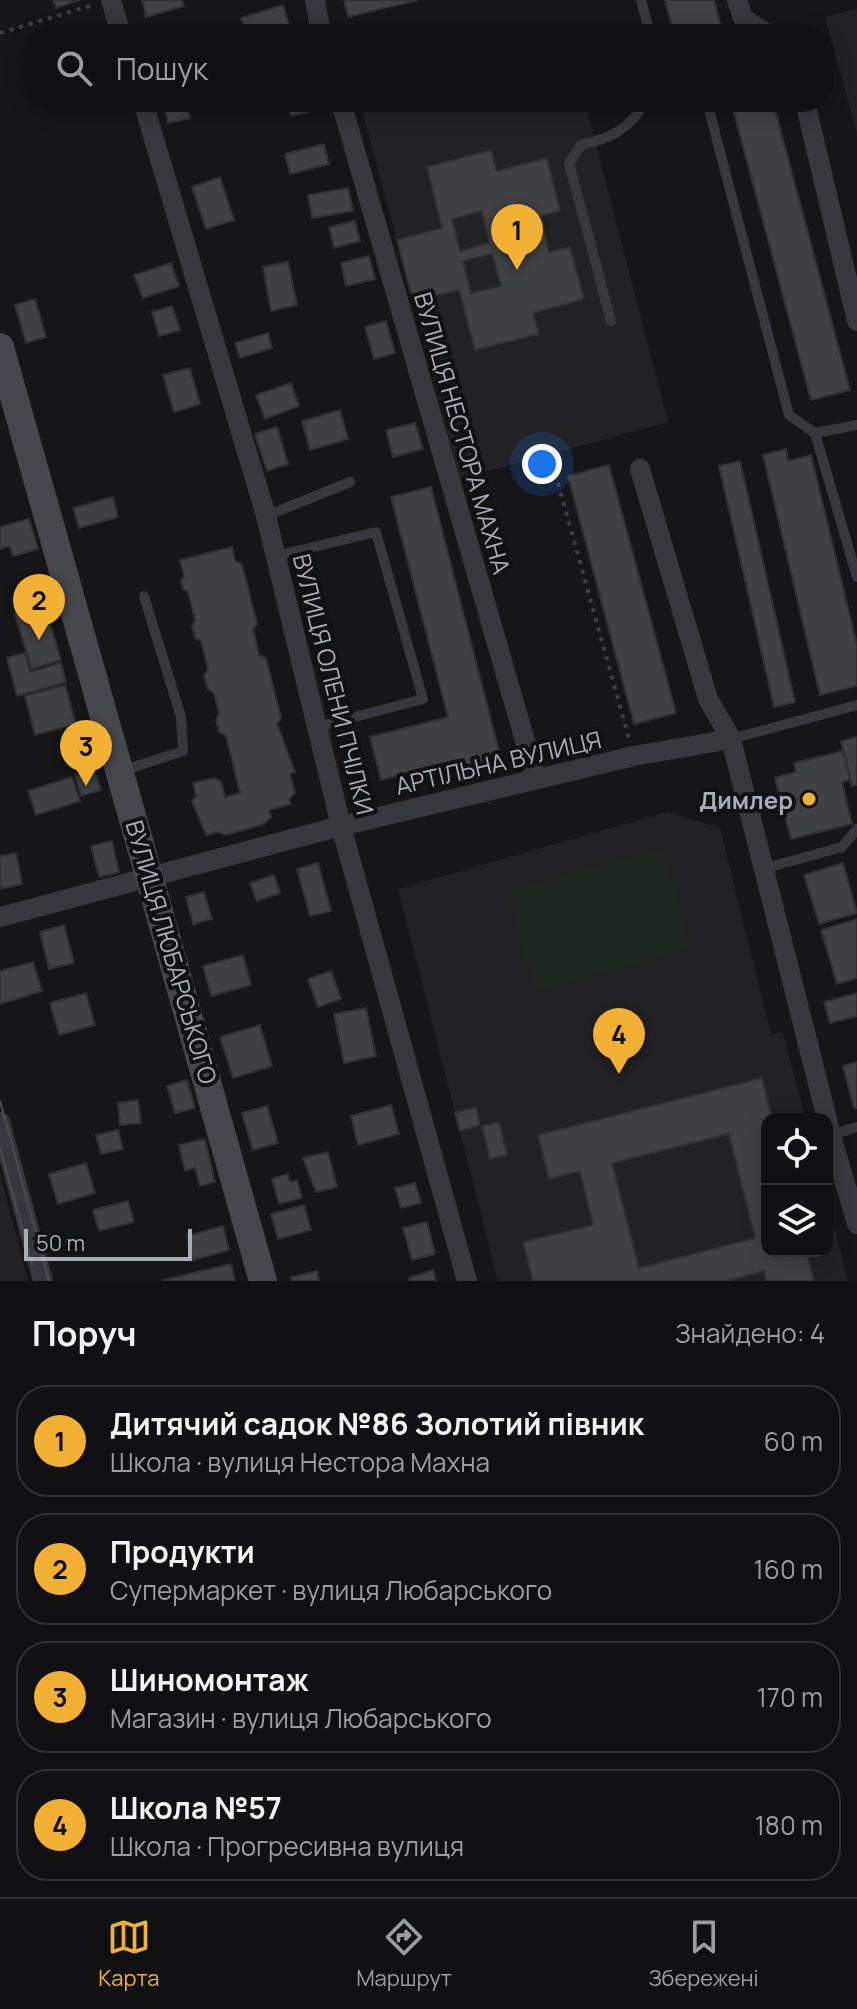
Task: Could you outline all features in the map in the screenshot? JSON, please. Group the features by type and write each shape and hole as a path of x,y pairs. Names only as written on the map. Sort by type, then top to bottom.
{"main road":[{"name":"ВУЛИЦЯ ЛЮБАРСЬКОГО","path":"0,347 122,771 263,1281"}],"street":[{"path":"111,0 118,24"},
{"path":"315,0 319,24"},
{"path":"737,0 743,18 752,24"},
{"name":"ВУЛИЦЯ ОЛЕНИ ПЧІЛКИ","path":"146,112 266,516 341,826 467,1281"},
{"name":"ВУЛИЦЯ НЕСТОРА МАХНА","path":"344,112 536,779"},
{"path":"807,112 857,321"},
{"path":"640,469 708,699 731,739 826,1113"},
{"name":"АРТІЛЬНА ВУЛИЦЯ","path":"0,917 341,826 634,756 731,739"},
{"path":"0,1122 43,1281"},
{"path":"833,1142 857,1224"}],"lane":[{"path":"641,0 647,24"},
{"path":"611,321 569,163 581,145 611,137 629,124 637,112"},
{"path":"710,112 789,415 815,433 857,577"},
{"path":"815,433 857,425"},
{"path":"266,516 350,482"},
{"path":"276,556 376,532 423,699 317,727"},
{"path":"122,771 183,751 181,717 144,596"},
{"path":"731,739 857,705"},
{"path":"766,868 842,847 857,829"},
{"path":"833,1134 857,1127"}],"path":[{"path":"30,24 111,0"},
{"path":"0,33 24,26"},
{"path":"558,483 634,756"}],"shaded area":[{"path":"857,9 857,133 833,46 833,24 827,24 825,17"},
{"path":"363,112 588,112 668,422 460,479"},
{"path":"667,812 720,828 771,1035 782,1031 804,1113 761,1113 761,1257 833,1257 833,1223 848,1281 498,1281 398,889"},
{"path":"663,848 691,948 535,991 507,891"},
{"path":"0,1173 28,1281 0,1281"}],"building":[{"path":"53,0 80,0 56,8"},
{"path":"142,0 182,0 184,6 146,17"},
{"path":"344,0 418,0 348,17"},
{"path":"665,0 714,0 720,24 671,24"},
{"path":"283,5 289,24 243,24 241,18"},
{"path":"165,112 188,112 190,118 168,123"},
{"path":"734,112 776,112 850,390 811,400"},
{"path":"324,144 329,164 290,174 285,154"},
{"path":"491,150 497,171 547,158 560,211 541,216 549,252 570,247 584,299 533,313 539,334 475,350 459,290 413,301 397,240 442,228 427,167","holes":["482,211 489,243 460,251 452,219","492,254 501,286 471,293 463,261"]},
{"path":"220,177 234,220 206,229 192,187"},
{"path":"348,188 353,211 312,218 308,195"},
{"path":"355,221 360,241 334,248 329,227"},
{"path":"369,256 375,279 346,286 341,263"},
{"path":"288,262 297,305 271,311 263,267"},
{"path":"171,263 179,286 143,298 134,275"},
{"path":"35,299 46,337 26,343 15,305"},
{"path":"172,306 180,330 159,336 152,312"},
{"path":"386,321 395,353 374,359 365,327"},
{"path":"268,333 272,348 240,358 235,343"},
{"path":"190,368 200,404 174,412 163,375"},
{"path":"291,383 299,406 265,419 256,395"},
{"path":"340,410 348,439 310,450 302,421"},
{"path":"415,423 423,449 393,457 386,430"},
{"path":"277,427 288,464 267,471 255,434"},
{"path":"786,449 788,461 811,455 857,645 857,686 820,695 763,455"},
{"path":"740,461 795,702 774,707 719,466"},
{"path":"609,465 676,713 634,724 568,476"},
{"path":"431,487 501,759 461,769 459,760 381,780 370,737 448,717 391,497"},
{"path":"113,497 118,517 79,528 73,508"},
{"path":"29,519 38,549 13,556 10,546 0,549 0,527"},
{"path":"232,547 235,561 242,564 257,624 253,629 259,655 266,658 281,718 277,724 295,772 290,774 295,793 289,799 291,804 269,810 271,817 264,824 226,835 217,832 206,835 192,801 196,796 193,783 214,778 221,782 225,797 240,793 226,736 219,732 216,720 219,713 214,693 208,689 204,676 208,669 201,641 195,638 192,626 195,620 188,592 183,589 181,581 184,576 180,560"},
{"path":"44,604 61,660 32,669 14,613"},
{"path":"25,653 30,672 61,663 66,682 17,696 7,658"},
{"path":"65,685 76,724 35,735 25,696"},
{"path":"857,737 857,785 852,786 841,741"},
{"path":"843,751 850,780 842,782 852,824 791,839 775,778 796,772 794,763"},
{"path":"94,770 101,790 81,796 75,776"},
{"path":"72,777 80,801 36,815 28,791"},
{"path":"112,841 119,872 99,877 91,846"},
{"path":"16,853 22,884 0,889 0,856"},
{"path":"318,863 331,911 310,916 297,869"},
{"path":"843,863 857,913 819,924 804,875"},
{"path":"274,875 280,893 257,901 250,883"},
{"path":"204,892 212,919 193,924 186,897"},
{"path":"857,919 857,978 837,984 821,930"},
{"path":"64,925 74,963 49,969 40,932"},
{"path":"243,955 251,985 211,996 203,966"},
{"path":"33,962 42,991 0,1004 0,971"},
{"path":"331,971 341,999 318,1007 308,979"},
{"path":"86,993 95,1025 59,1035 50,1003"},
{"path":"857,993 857,1016 830,1023 824,1002"},
{"path":"366,1008 376,1056 344,1063 334,1014"},
{"path":"260,1025 272,1066 233,1078 220,1037"},
{"path":"857,1062 857,1108 854,1108 843,1066"},
{"path":"762,1078 771,1113 761,1113 761,1257 808,1257 814,1281 766,1281 764,1271 726,1281 533,1281 523,1242 593,1225 580,1171 549,1179 538,1135","holes":["729,1134 755,1238 639,1268 612,1163"]},
{"path":"187,1080 195,1108 175,1113 167,1086"},
{"path":"138,1100 141,1123 120,1125 118,1103"},
{"path":"391,1105 399,1134 358,1145 351,1116"},
{"path":"267,1106 278,1143 253,1150 242,1113"},
{"path":"476,1107 480,1125 460,1131 455,1113"},
{"path":"499,1122 507,1155 490,1159 482,1126"},
{"path":"118,1130 123,1149 101,1154 96,1135"},
{"path":"205,1139 215,1182 200,1186 195,1168 185,1171 179,1145"},
{"path":"328,1152 337,1187 316,1192 303,1158"},
{"path":"86,1163 95,1193 58,1204 49,1174"},
{"path":"288,1174 290,1182 297,1180 302,1198 279,1204 272,1179"},
{"path":"415,1183 421,1203 401,1208 395,1188"},
{"path":"128,1201 134,1222 99,1231 93,1210"},
{"path":"304,1205 311,1230 278,1239 271,1214"},
{"path":"427,1222 435,1254 412,1260 403,1228"},
{"path":"223,1226 229,1250 193,1260 187,1236"},
{"path":"231,1264 235,1281 163,1280"},
{"path":"433,1270 436,1281 410,1281 409,1278"},
{"path":"317,1271 319,1281 292,1281 291,1277"}],"tram line":[{"path":"0,1101 49,1281"},
{"path":"0,1148 32,1264"}],"place":[{"name":"Дитячий садок №86 Золотий півник","path":"517,270"},
{"name":"Продукти","path":"39,640"},
{"name":"Шиномонтаж","path":"86,786"},
{"name":"Димлер","path":"809,799"},
{"name":"Школа №57","path":"619,1074"}]}
